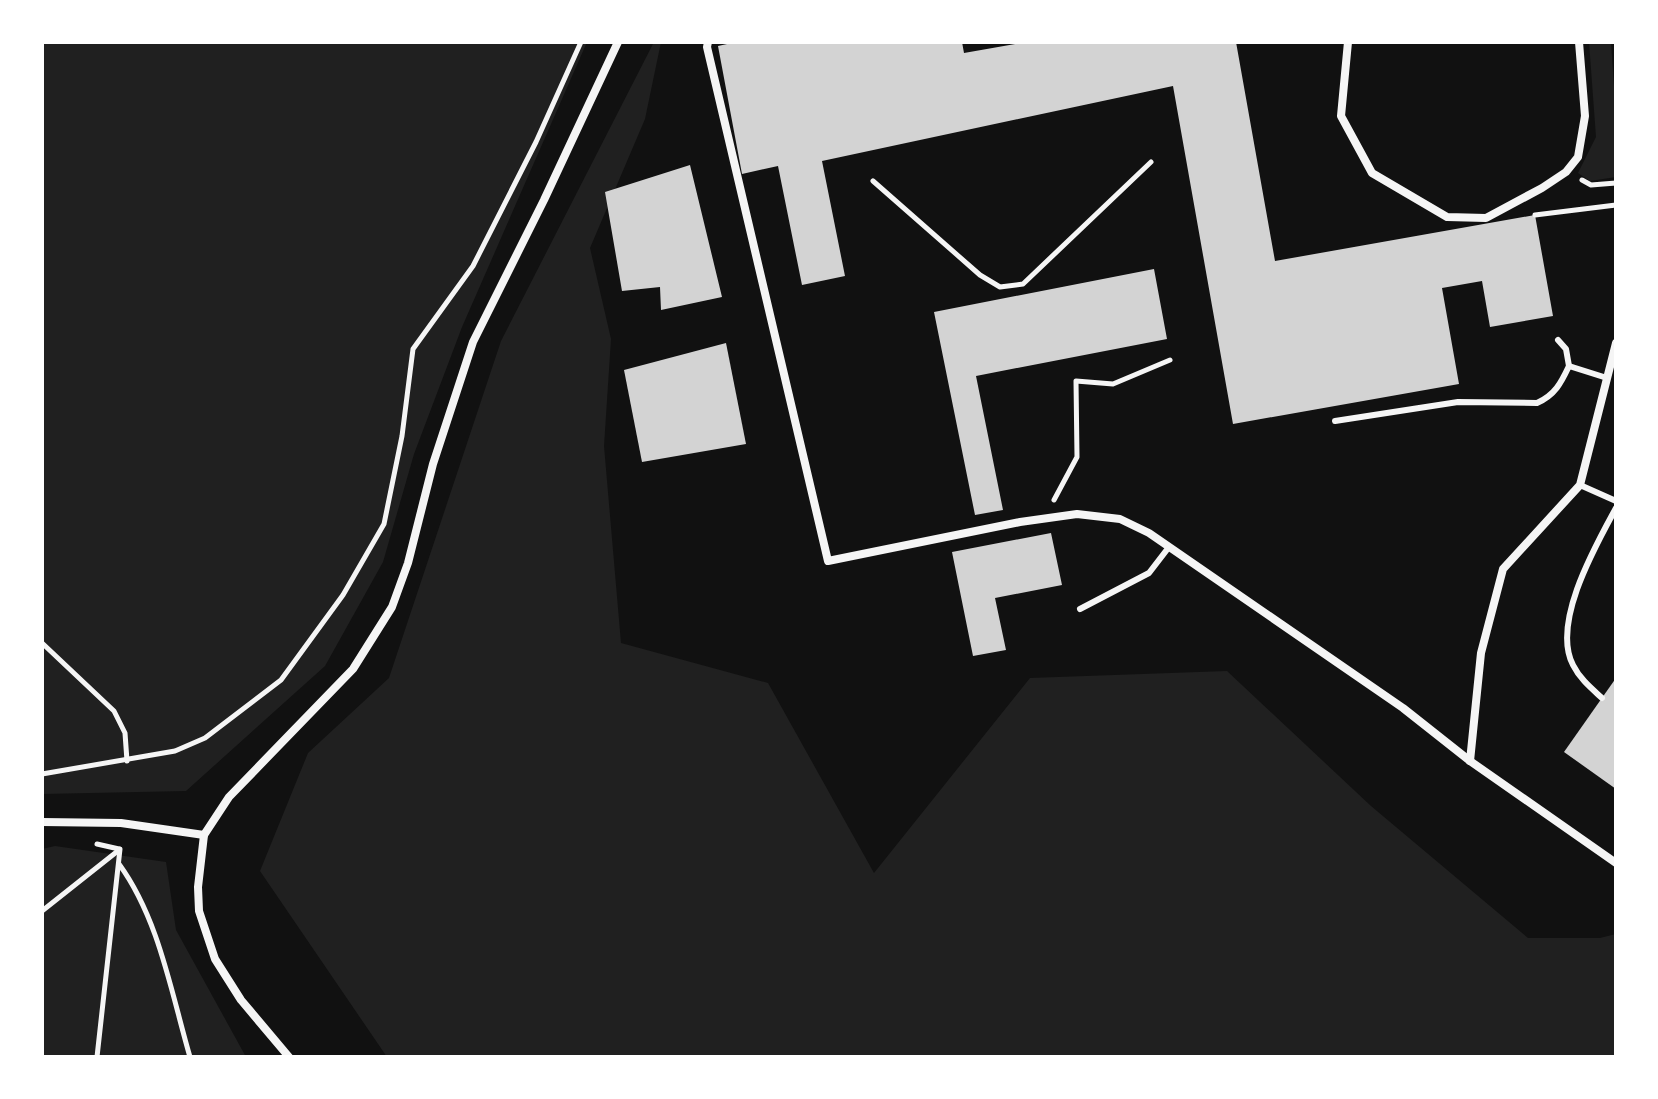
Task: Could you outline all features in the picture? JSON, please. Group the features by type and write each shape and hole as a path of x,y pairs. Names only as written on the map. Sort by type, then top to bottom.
{"street":[{"path":"289,1057 241,1000 215,959 199,911 198,887 204,835 229,797 353,669 392,607 408,563 433,464 473,342 618,42"},
{"path":"708,42 828,561 1045,518 1077,514 1120,519 1149,533 1403,708 1470,761 1616,863"},
{"path":"1348,42 1341,116 1372,173 1447,217 1486,218 1542,188 1566,172 1578,157 1585,116 1579,42"},
{"path":"1470,761 1481,653 1503,569 1580,485 1616,343"},
{"path":"42,822 121,823 204,835"}],"lane":[{"path":"1335,421 1458,402 1537,403 1548,398 1561,385 1569,366 1566,349 1558,340"},
{"path":"1569,366 1607,378"},
{"path":"1580,485 1616,501"},
{"path":"1602,698 1586,684 1572,663 1567,635 1576,592 1588,561 1616,508"},
{"path":"1080,609 1149,573 1169,547"}],"path":[{"path":"42,774 175,751 205,738 281,680 343,595 384,524 402,436 413,349 473,266 536,142 581,42"},
{"path":"873,181 980,275 1000,287 1023,284 1151,162"},
{"path":"1566,172 1591,185 1616,183"},
{"path":"1535,215 1616,205"},
{"path":"1045,518 1077,457 1076,381 1113,384 1170,360"},
{"path":"42,643 114,711 125,733 127,761"},
{"path":"42,911 120,849 97,1057"},
{"path":"118,864 137,889 190,1057"}],"shaded area":[{"path":"42,42 587,42 462,327 414,454 383,562 325,666 186,791 42,794"},
{"path":"654,42 661,42 645,119 590,248 611,339 604,446 621,643 768,683 874,873 1030,678 1227,671 1371,806 1528,938 1600,938 1616,934 1616,1057 387,1057 260,871 308,753 389,678 501,341"},
{"path":"1589,42 1611,42 1616,116 1616,177 1590,181 1578,173 1596,137"},
{"path":"55,846 166,862 176,930 246,1057 42,1057 42,849"}],"building":[{"path":"736,42 962,42 964,53 1026,42 1236,42 1275,261 1535,215 1553,316 1490,327 1482,281 1442,288 1459,384 1233,424 1173,86 822,161 845,276 802,285 778,166 742,174 718,46"},
{"path":"690,165 722,297 661,310 660,287 622,291 605,192"},
{"path":"1154,269 1167,339 976,376 1003,510 975,515 934,312"},
{"path":"726,343 746,444 642,462 624,370"},
{"path":"1051,533 1062,585 995,598 1006,650 973,656 952,552"},
{"path":"1616,678 1616,789 1564,752"}]}
